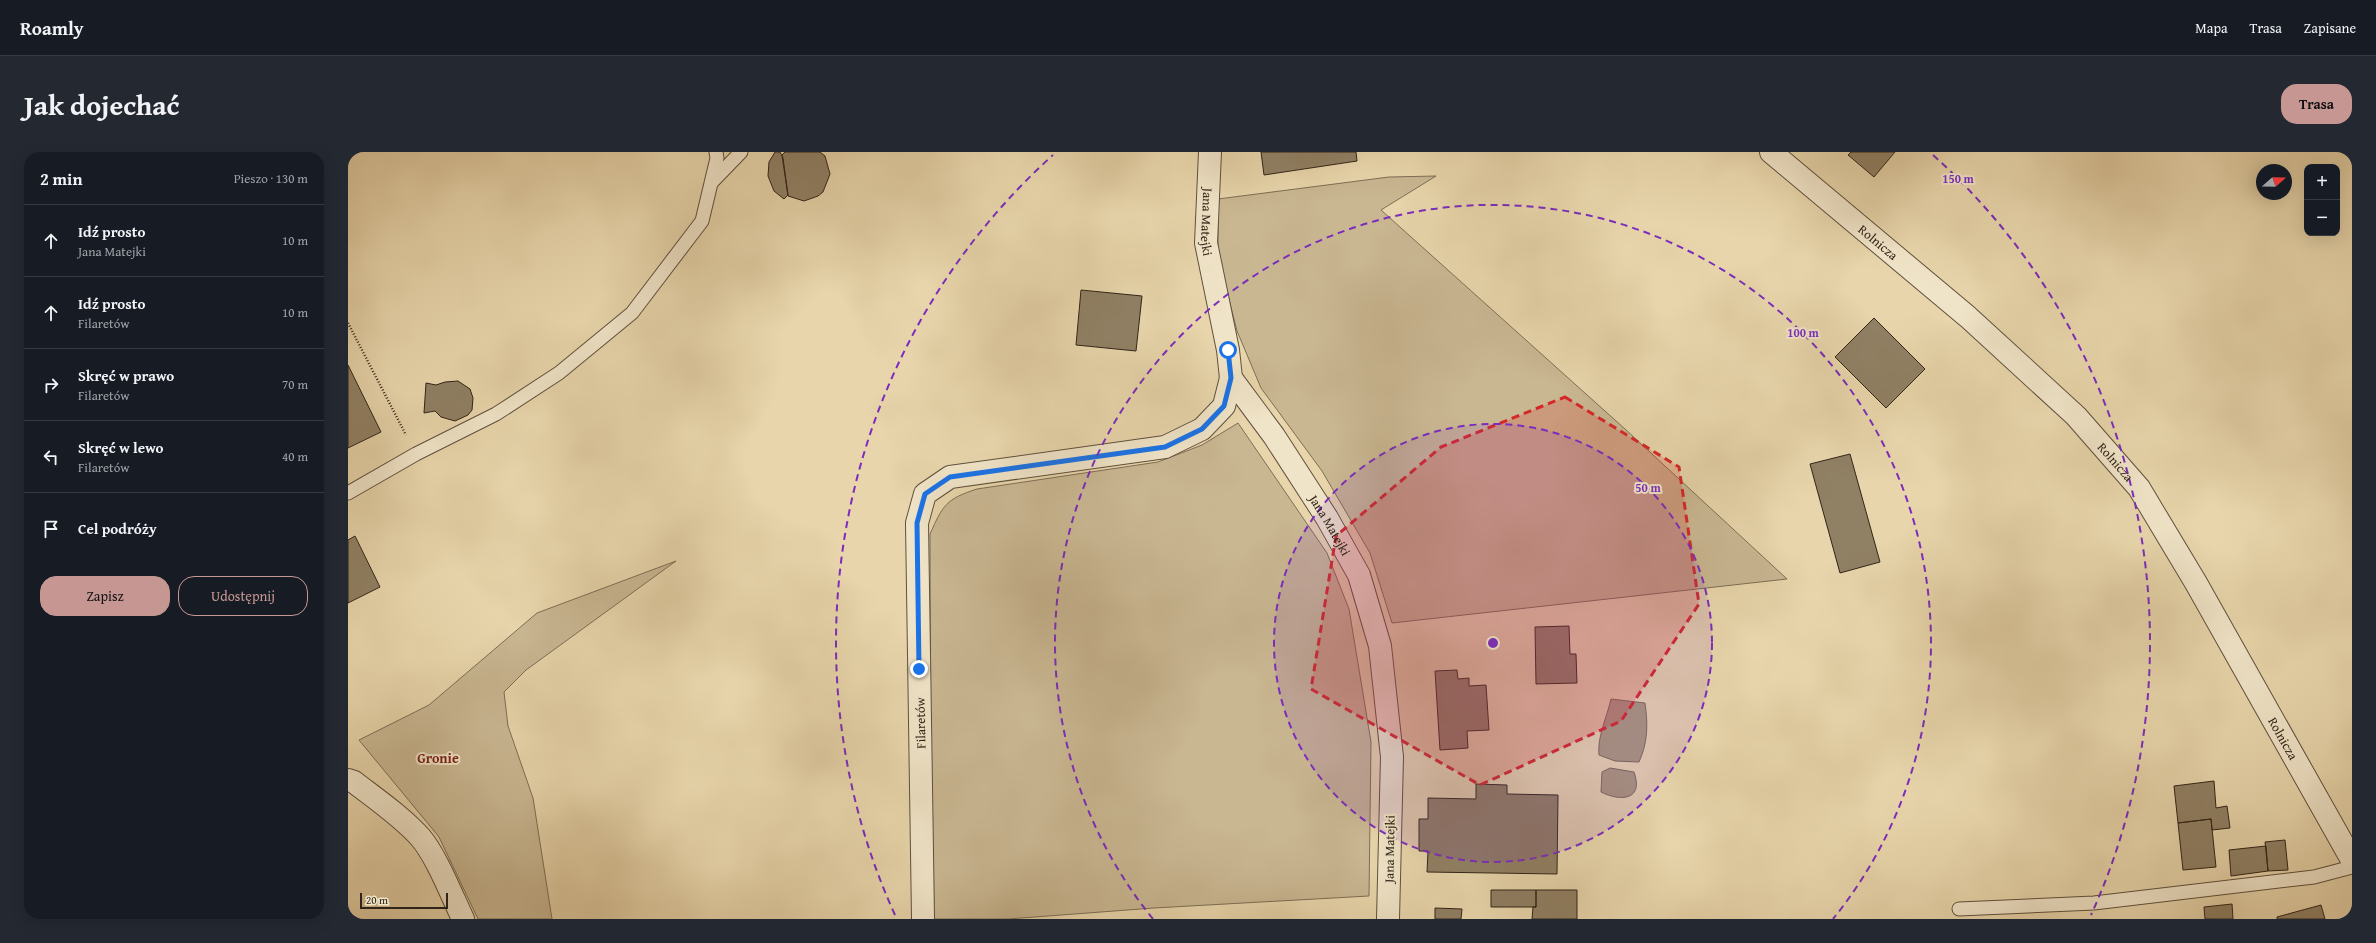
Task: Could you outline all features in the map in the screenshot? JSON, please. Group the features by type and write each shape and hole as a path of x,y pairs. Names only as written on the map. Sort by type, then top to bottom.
{"street":[{"name":"Jana Matejki","path":"1210,152 1206,243 1228,350 1231,378 1274,436 1328,518 1360,576 1380,646 1392,756 1388,919"},
{"name":"Rolnicza","path":"1771,152 1968,317 2076,416 2139,488 2196,583 2352,860"},
{"name":"Filaretów","path":"923,919 917,523 925,494 950,477 1165,447 1202,429 1208,423 1224,406 1231,378"},
{"path":"348,780 354,782 389,809 421,838 445,881 463,919"}],"lane":[{"path":"348,493 416,454 496,414 559,372 632,313 702,221 717,158 716,152"},
{"path":"711,183 742,152"},
{"path":"1959,909 2094,903 2314,877 2352,867"}],"path":[{"path":"348,324 416,454"}],"highlighted area":[{"path":"1565,397 1679,467 1699,604 1621,721 1480,785 1311,689 1336,536 1441,447"}],"shaded area":[{"path":"1436,176 1381,210 1625,429 1787,579 1392,623 1370,553 1322,471 1261,388 1237,331 1218,256 1218,199 1389,177"},
{"path":"1238,423 1327,553 1349,609 1371,742 1369,896 1154,908 1008,919 931,919 930,534 938,516 952,500 958,496 977,489 1158,462 1202,445"},
{"path":"676,561 526,670 504,692 508,726 533,798 552,919 478,919 439,837 359,740 429,705 537,613"},
{"path":"1611,699 1645,703 1647,719 1646,740 1639,762 1615,761 1599,755 1599,741"},
{"path":"1610,768 1634,772 1636,788 1633,793 1629,796 1616,797 1601,792 1602,772"}],"building":[{"path":"775,152 780,152 783,158 788,195 784,199 774,191 768,176 769,162"},
{"path":"785,152 820,152 825,156 830,174 823,192 818,196 804,201 788,196 782,155"},
{"path":"1261,152 1356,152 1357,161 1264,175"},
{"path":"1851,152 1895,152 1874,177 1848,155"},
{"path":"1081,290 1142,296 1136,351 1076,345"},
{"path":"1874,318 1925,369 1886,408 1835,357"},
{"path":"348,365 381,432 348,448"},
{"path":"458,381 470,389 473,398 472,410 468,415 455,421 441,417 435,411 424,413 426,383 436,385 445,382"},
{"path":"1850,454 1880,562 1840,573 1810,464"},
{"path":"355,536 380,587 348,603 348,540"},
{"path":"1569,626 1570,654 1576,654 1577,683 1536,684 1535,627"},
{"path":"1457,670 1458,679 1469,678 1469,686 1486,685 1489,730 1467,731 1468,748 1440,750 1435,671"},
{"path":"2214,781 2216,808 2227,806 2230,828 2212,830 2211,819 2178,823 2174,786"},
{"path":"1476,784 1507,785 1507,794 1558,795 1557,874 1427,872 1428,851 1419,851 1419,819 1428,819 1428,798 1476,799"},
{"path":"2211,819 2216,867 2183,870 2178,823"},
{"path":"2285,840 2288,870 2268,871 2265,842"},
{"path":"2266,846 2268,871 2231,876 2229,850"},
{"path":"1491,890 1536,890 1536,907 1491,907"},
{"path":"1536,890 1577,890 1577,919 1532,919 1533,907 1536,907"},
{"path":"2232,904 2233,919 2205,919 2204,907"},
{"path":"2321,905 2325,919 2277,919 2277,917"},
{"path":"1435,908 1462,909 1461,919 1435,919"}],"district":[{"name":"Gronie","path":"438,758"}],"route":[{"path":"919,669 917,523 925,494 950,477 1074,461 1165,447 1202,429 1224,406 1231,378 1228,350"}]}
